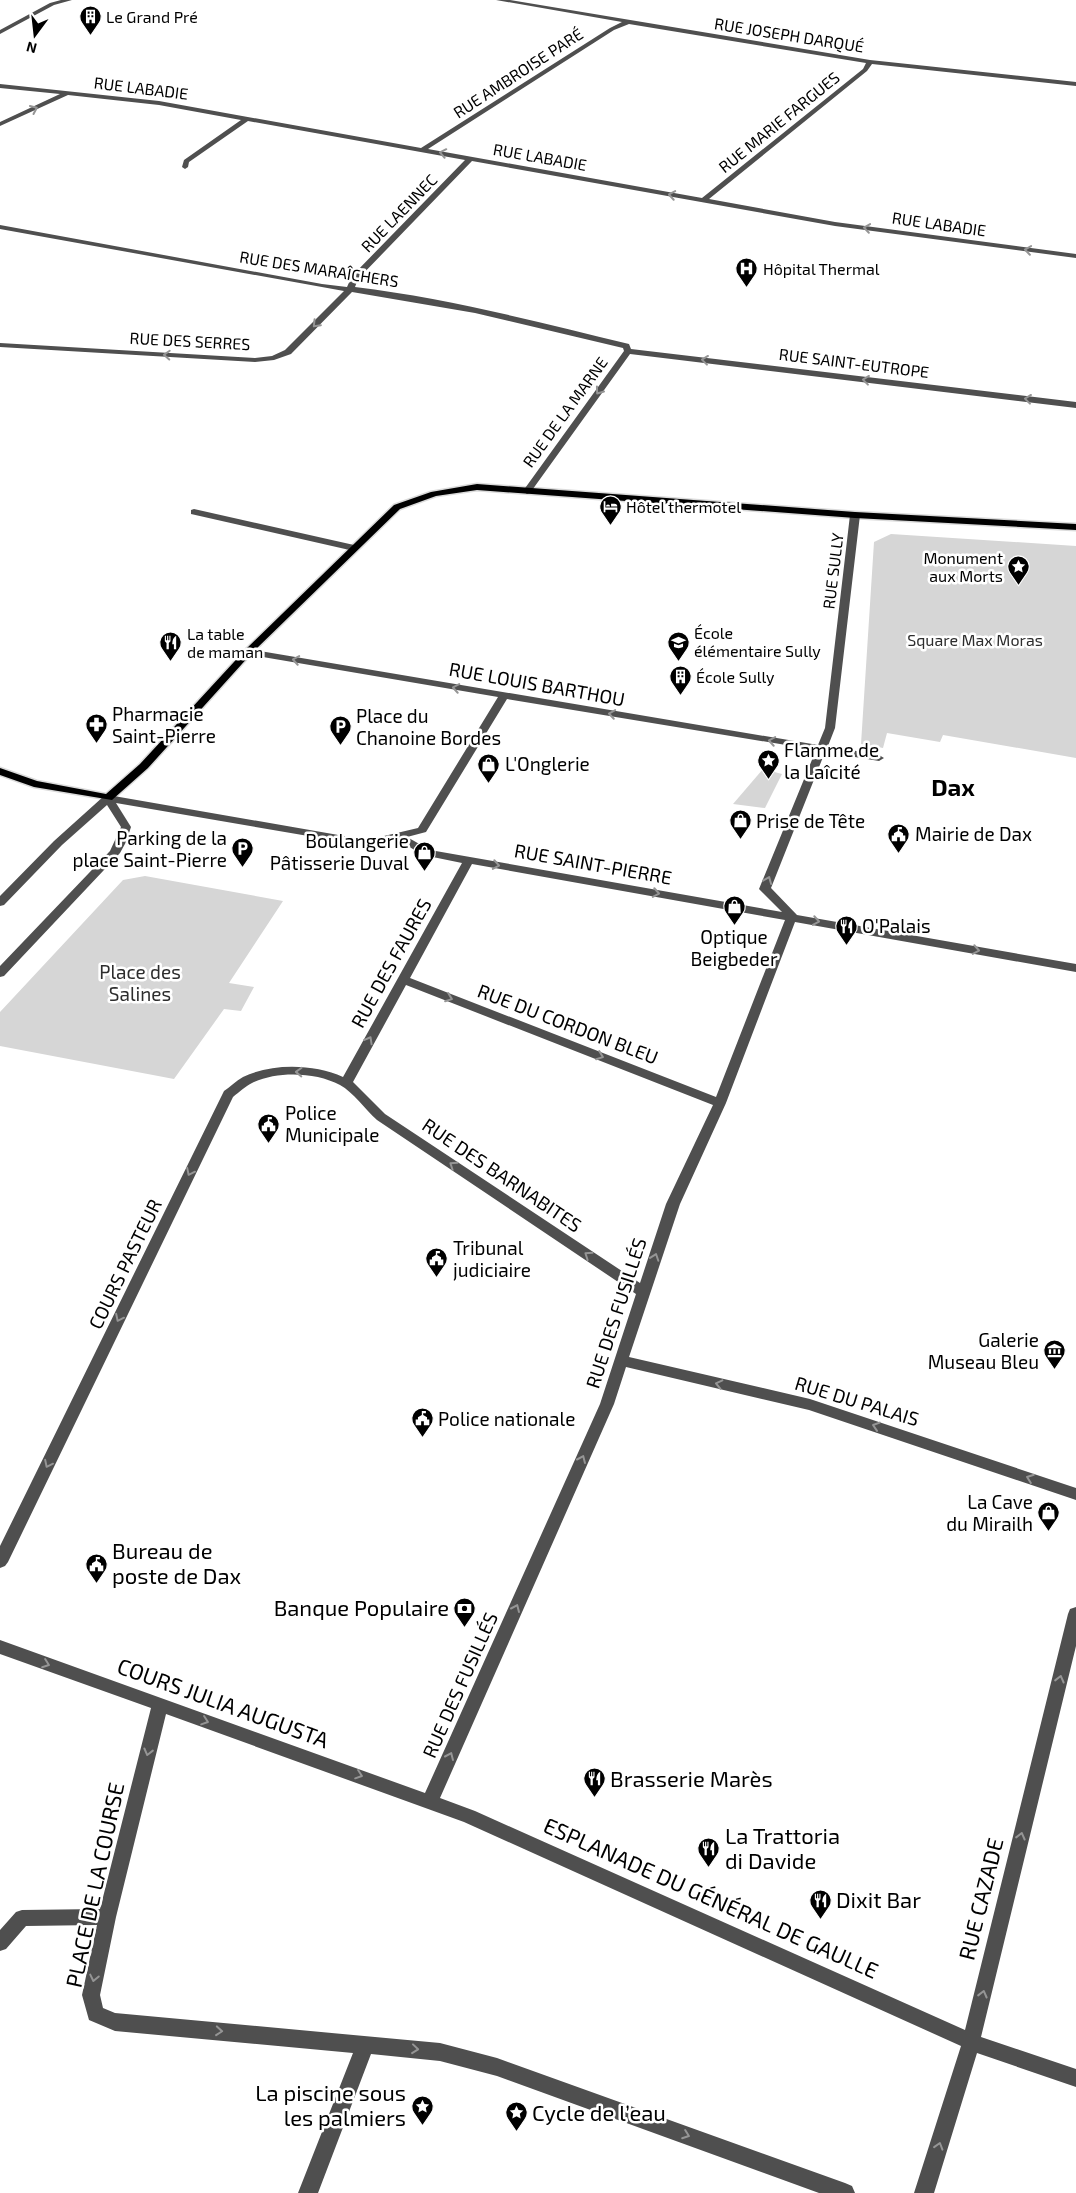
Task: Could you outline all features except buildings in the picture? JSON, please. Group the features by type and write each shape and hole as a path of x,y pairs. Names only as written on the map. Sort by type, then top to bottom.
{"main road":[{"path":"0,771 34,784 108,798 144,766 248,652 397,506 434,494 477,487 855,515 1076,527"}],"street":[{"path":"0,32 52,4 70,0"},
{"name":"RUE JOSEPH DARQUÉ","path":"499,0 870,62 1076,84"},
{"name":"RUE AMBROISE PARÉ","path":"424,149 612,29 628,22"},
{"name":"RUE MARIE FARGUES","path":"704,201 865,70 870,62"},
{"name":"RUE LABADIE","path":"0,86 159,103 835,224 1076,256"},
{"path":"0,124 68,94"},
{"path":"185,167 186,161 246,119"},
{"name":"RUE LAENNEC","path":"350,289 355,278 471,158"},
{"name":"RUE DES MARAÎCHERS","path":"0,227 322,286 424,299 626,346 628,351"},
{"name":"RUE DES SERRES","path":"0,345 255,360 274,358 288,352 350,289"},
{"name":"RUE SAINT-EUTROPE","path":"628,351 1076,406"},
{"name":"RUE DE LA MARNE","path":"527,491 628,351"},
{"path":"194,512 354,548"},
{"name":"RUE SULLY","path":"792,916 765,889 830,728 855,515"},
{"name":"RUE LOUIS BARTHOU","path":"248,652 879,758"},
{"path":"108,798 367,843 400,837 422,830 504,696"},
{"path":"0,903 58,843 108,798"},
{"path":"0,973 114,853 121,842 126,827 108,798"},
{"name":"RUE SAINT-PIERRE","path":"400,837 428,853 792,916 1076,968"},
{"name":"RUE DES FAURES","path":"346,1083 469,860"},
{"name":"RUE DES FUSILLÉS","path":"430,1801 607,1404 674,1204 720,1103 792,916"},
{"name":"RUE DU CORDON BLEU","path":"403,980 720,1103"},
{"name":"COURS PASTEUR","path":"0,1562 228,1094 248,1080 280,1071 320,1074 346,1083"},
{"name":"RUE DES BARNABITES","path":"346,1083 381,1117 643,1292"},
{"name":"RUE DU PALAIS","path":"622,1361 810,1405 1076,1494"},
{"name":"RUE CAZADE","path":"924,2193 970,2042 1076,1614"},
{"name":"COURS JULIA AUGUSTA","path":"0,1647 430,1801"},
{"name":"PLACE DE LA COURSE","path":"160,1705 107,1917 91,1995 95,2014 116,2022 366,2044"},
{"name":"ESPLANADE DU GÉNÉRAL DE GAULLE","path":"430,1801 478,1820 970,2042 1076,2078"},
{"path":"0,1943 22,1918 107,1917"},
{"path":"308,2193 366,2044 440,2052 497,2067 845,2193"}],"green space":[{"name":"Square Max Moras","path":"891,534 1076,546 1076,758 943,735 940,742 887,733 883,748 861,744 874,542"},
{"path":"763,769 782,774 765,808 733,804"},
{"name":"Place des Salines","path":"145,876 283,901 229,983 254,987 241,1011 224,1009 174,1079 0,1046 0,1012 123,880"}],"place":[{"name":"Le Grand Pré","path":"90,36"},
{"name":"Hôpital Thermal","path":"747,288"},
{"name":"Hôtel thermotel","path":"610,526"},
{"name":"Monument aux Morts","path":"1019,586"},
{"name":"École élémentaire Sully","path":"678,661"},
{"name":"La table de maman","path":"171,662"},
{"name":"École Sully","path":"680,696"},
{"name":"Pharmacie Saint-Pierre","path":"96,744"},
{"name":"Place du Chanoine Bordes","path":"340,746"},
{"name":"Flamme de la Laîcité","path":"768,780"},
{"name":"L'Onglerie","path":"489,783"},
{"name":"Prise de Tête","path":"740,840"},
{"name":"Mairie de Dax","path":"899,853"},
{"name":"Parking de la place Saint-Pierre","path":"243,868"},
{"name":"Boulangerie Pâtisserie Duval","path":"425,871"},
{"name":"Optique Beigbeder","path":"734,925"},
{"name":"O'Palais","path":"846,945"},
{"name":"Police Municipale","path":"269,1143"},
{"name":"Tribunal judiciaire","path":"437,1278"},
{"name":"Galerie Museau Bleu","path":"1055,1370"},
{"name":"Police nationale","path":"422,1438"},
{"name":"La Cave du Mirailh","path":"1049,1532"},
{"name":"Bureau de poste de Dax","path":"96,1583"},
{"name":"Banque Populaire","path":"465,1627"},
{"name":"Brasserie Marès","path":"594,1798"},
{"name":"La Trattoria di Davide","path":"709,1868"},
{"name":"Dixit Bar","path":"820,1919"},
{"name":"La piscine sous les palmiers","path":"422,2125"},
{"name":"Cycle de l’eau","path":"516,2132"}],"district":[{"name":"Dax","path":"953,788"}]}
